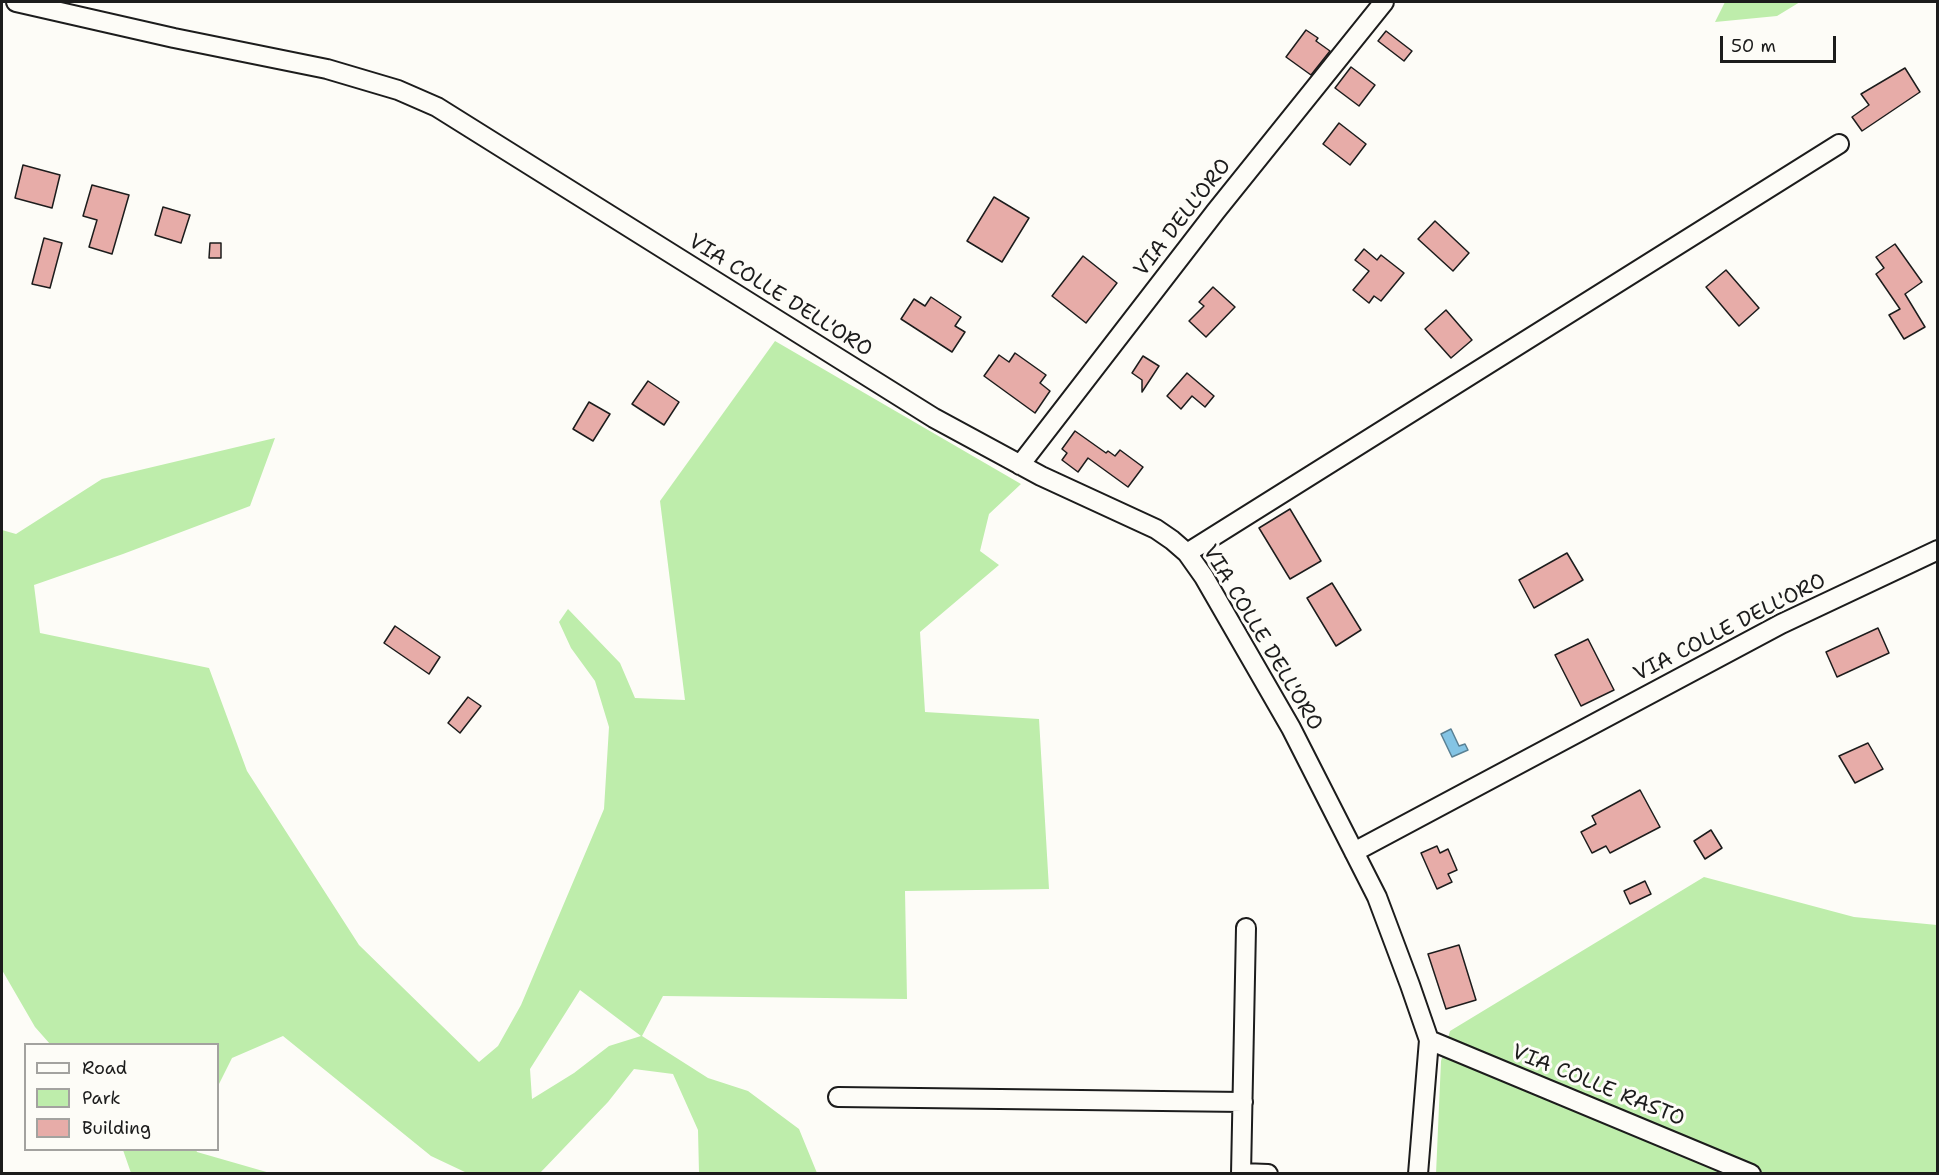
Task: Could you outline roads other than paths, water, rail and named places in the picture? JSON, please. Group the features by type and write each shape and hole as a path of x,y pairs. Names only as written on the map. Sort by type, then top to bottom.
{"street":[{"name":"VIA COLLE DELL'ORO","path":"16,2 174,38 327,69 416,97 474,129 934,418 1020,465 1156,529 1172,540 1187,553 1204,577 1286,718 1377,897 1429,1041 1418,1173"},
{"name":"VIA DELL'ORO","path":"1020,465 1209,220 1384,2"},
{"path":"1187,553 1839,144"},
{"name":"VIA COLLE DELL'ORO","path":"1354,852 1781,624 1938,550"},
{"path":"1246,927 1242,1173 1268,1173"},
{"name":"VIA COLLE RASTO","path":"1429,1041 1751,1173"},
{"path":"838,1097 1243,1102"}],"water":[{"path":"1451,729 1459,746 1465,744 1468,750 1452,757 1441,734"}]}
